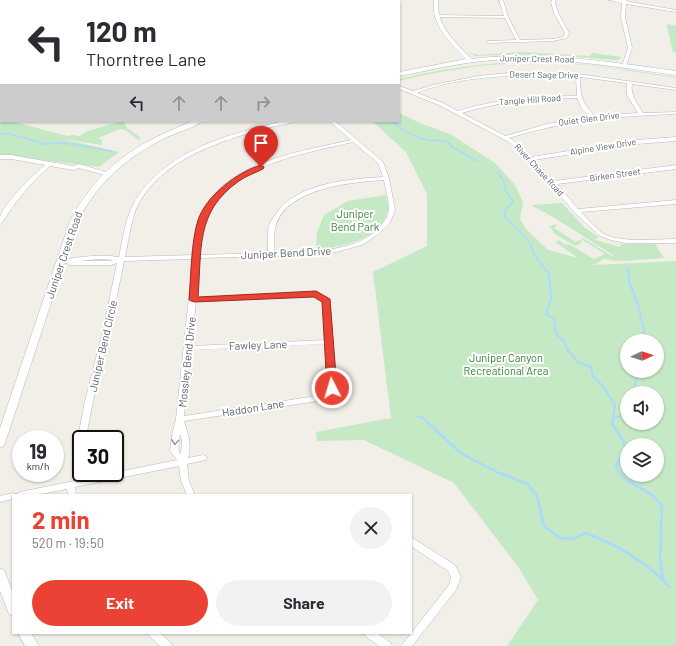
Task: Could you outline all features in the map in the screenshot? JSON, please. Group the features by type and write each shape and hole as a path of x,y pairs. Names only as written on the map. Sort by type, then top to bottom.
{"street":[{"path":"436,0 436,16 444,31 470,60"},
{"path":"501,0 506,17 519,41"},
{"path":"489,42 553,40 565,38 567,33 556,13 553,2 554,0"},
{"path":"611,0 625,1 676,11"},
{"path":"624,66 630,49 623,12 623,5 625,1"},
{"path":"667,9 676,4"},
{"path":"436,16 506,17"},
{"name":"Juniper Crest Road","path":"400,74 470,60 494,58 545,58 589,61 676,73"},
{"name":"Desert Sage Drive","path":"413,93 460,80 494,75 530,73 578,75 676,89"},
{"path":"578,75 579,97 584,107 593,117"},
{"path":"630,82 628,90 630,98 641,113"},
{"name":"River Chase Road","path":"400,87 458,113 513,142 553,183 576,211 594,228 609,238 630,242 676,241"},
{"name":"Tangle Hill Road","path":"458,113 513,99 579,97"},
{"name":"Quiet Glen Drive","path":"505,137 553,124 593,117 641,113 676,113"},
{"name":"Juniper Crest Road","path":"0,443 77,213 91,192 123,161 155,139 197,122"},
{"name":"Juniper Bend Circle","path":"83,430 105,340 121,259 134,209 151,183 166,169 190,153 229,137 258,128 286,122"},
{"name":"Juniper Bend Drive","path":"61,262 78,264 111,263 121,259 315,253 360,244 374,236 388,222 392,210 386,178 380,162 333,122"},
{"name":"Alpine View Drive","path":"530,159 637,142 676,139"},
{"name":"Mossley Bend Drive","path":"191,494 185,481 183,462 174,451 180,419 202,220 208,207 216,196 249,172 281,159 355,140"},
{"path":"0,157 11,157 73,168 75,170 95,174 108,174"},
{"path":"0,222 6,211 26,185 49,164"},
{"name":"Birken Street","path":"553,183 676,167"},
{"path":"271,254 271,229 274,221 282,210 295,199 311,191 340,182 386,178"},
{"path":"576,211 676,202"},
{"path":"194,300 316,294 327,301 328,342"},
{"name":"Fawley Lane","path":"188,348 328,342"},
{"name":"Haddon Lane","path":"180,419 325,397 332,388 328,342"},
{"path":"25,494 203,458"},
{"path":"70,484 72,494"},
{"path":"0,499 12,496"},
{"path":"406,646 453,587 456,577 452,568 412,542"},
{"path":"0,574 12,607"},
{"path":"25,634 32,646"},
{"path":"154,634 167,646"},
{"path":"370,634 387,646"}],"green space":[{"path":"668,24 676,26 676,52 673,52 667,27"},
{"path":"521,52 590,56 592,53 622,57 618,60 613,60 544,55 475,56 469,53 479,55"},
{"path":"538,61 573,63 607,67 676,77 676,78 588,65 518,63 458,69 400,81 400,79 416,75 468,66"},
{"name":"Juniper Canyon Recreational Area","path":"400,113 422,124 450,134 495,163 515,185 523,202 520,219 526,229 548,250 578,258 555,242 559,240 565,245 569,244 594,259 605,254 581,239 583,238 612,256 613,255 553,217 531,205 562,203 585,228 599,237 595,240 620,247 621,244 655,244 664,258 624,261 604,259 593,265 676,261 676,646 507,646 538,600 519,568 454,483 364,440 317,441 316,432 391,418 373,272 427,246 427,194 406,152 373,122 400,122"},
{"path":"0,122 15,122 67,136 79,136 88,131 115,123 116,126 116,123 124,122 127,128 141,138 139,140 125,130 120,129 98,138 102,140 102,145 62,139 119,152 99,167 0,155"},
{"name":"Juniper Bend Park","path":"386,195 388,210 384,220 377,229 369,235 348,244 316,250 317,232 324,215 348,201"},
{"path":"555,224 557,226 554,228 576,242 579,240 583,242 575,246 552,232 554,231 549,227"}],"waterway":[{"path":"393,122 404,130 423,139 447,141 452,147 478,161"},
{"path":"0,134 11,134 44,144 64,143 112,151"},
{"path":"498,173 504,181 505,190 513,201 505,211 505,217 525,236 532,247"},
{"path":"531,246 537,259 549,274 551,299 546,314 554,319 556,334 564,341 567,349 578,362 591,367 593,376 602,385 615,405 612,423"},
{"path":"628,268 629,282 638,304 644,334"},
{"path":"635,386 637,378"},
{"path":"614,417 620,416"},
{"path":"418,417 423,418 427,422"},
{"path":"427,422 462,454 499,473 528,484 537,496 544,526 560,538 573,539 585,533 597,537 641,562 670,587"},
{"path":"612,423 623,440 625,448 624,453 616,465 618,471 626,480 648,492 662,506 660,560 663,578"}],"route":[{"path":"261,167 249,172 226,188 216,196 208,207 202,220 199,236 194,300 316,294 327,301 328,342 332,388"}]}
